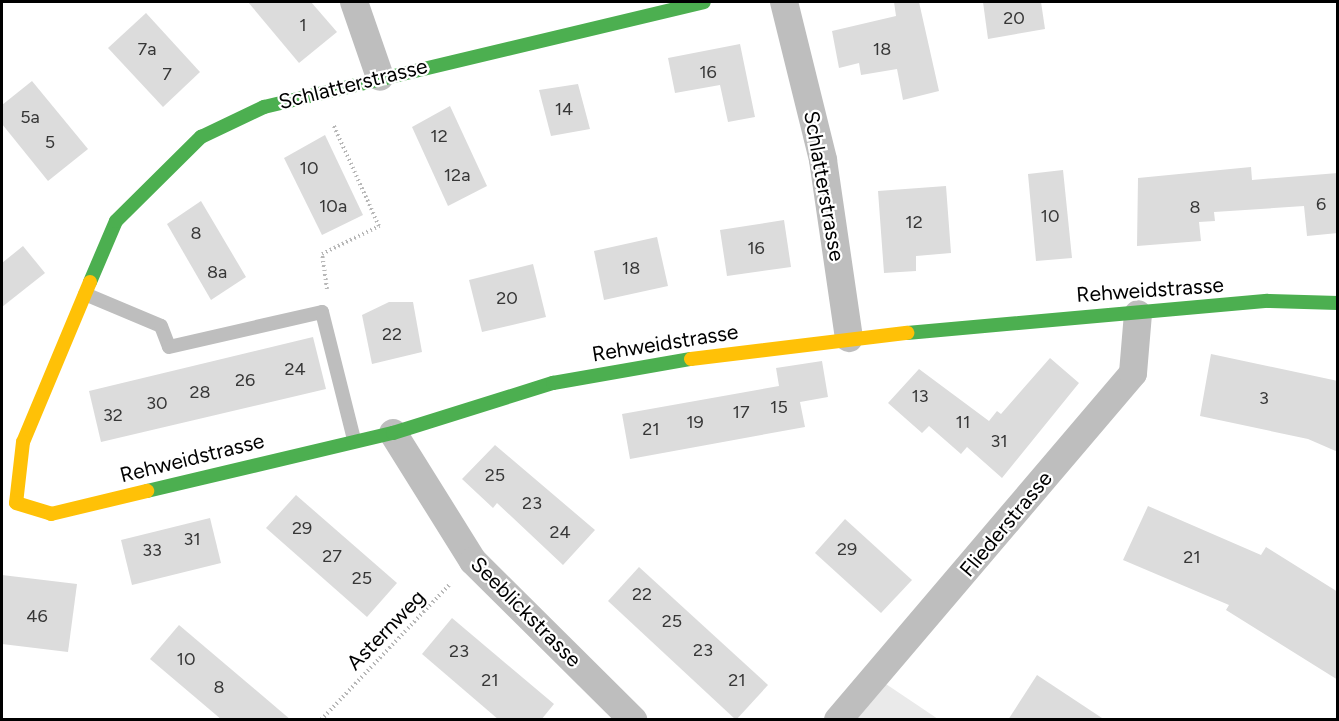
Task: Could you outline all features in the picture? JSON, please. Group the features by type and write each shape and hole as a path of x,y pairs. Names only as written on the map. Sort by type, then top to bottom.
{"street":[{"path":"354,2 380,77"},
{"name":"Schlatterstrasse","path":"9,508 23,442 83,293 116,221 201,137 264,107 380,77 704,2"},
{"name":"Schlatterstrasse","path":"784,2 823,160 849,338"},
{"name":"Rehweidstrasse","path":"9,508 51,514 354,439 393,433 553,382 849,338 1268,301 1338,303"},
{"name":"Fliederstrasse","path":"838,720 1133,373 1138,314"},
{"name":"Seeblickstrasse","path":"393,433 473,561 633,720"}],"lane":[{"path":"83,293 160,326 170,347 322,312 354,439"}],"path":[{"path":"322,312 329,299 322,254 380,226 332,121"},
{"name":"Asternweg","path":"321,720 473,561"}],"shaded area":[{"path":"877,678 938,719 838,720"}],"building":[{"path":"248,2 311,2 337,32 299,63"},
{"path":"894,2 919,2 939,91 903,100 897,69 861,75 859,63 839,68 832,31 896,16"},
{"path":"983,2 1041,2 1045,29 988,39"},
{"path":"146,13 200,72 163,107 108,48"},
{"path":"740,44 755,117 728,122 720,85 675,93 668,58"},
{"path":"32,81 88,149 48,181 2,124 2,105"},
{"path":"578,84 590,129 551,136 539,90"},
{"path":"450,106 487,186 448,206 412,127"},
{"path":"325,135 363,215 322,235 284,158"},
{"path":"1251,167 1252,180 1338,173 1338,233 1307,236 1304,206 1214,212 1215,221 1199,222 1201,241 1137,246 1138,178"},
{"path":"1063,170 1072,258 1036,261 1028,174"},
{"path":"946,186 951,253 916,256 916,271 884,273 878,191"},
{"path":"201,201 246,277 211,300 167,224"},
{"path":"784,220 791,267 727,276 720,230"},
{"path":"657,237 668,286 604,300 594,251"},
{"path":"23,246 45,273 2,307 2,263"},
{"path":"533,264 546,317 482,332 469,280"},
{"path":"389,302 413,302 422,352 372,364 362,315"},
{"path":"313,337 326,389 101,442 89,391"},
{"path":"1211,354 1338,381 1338,452 1308,439 1200,416"},
{"path":"1050,358 1079,383 1002,478 967,447 961,454 929,426 922,433 888,403 919,369 989,421 997,411 1001,414"},
{"path":"822,361 828,397 800,402 805,427 630,459 622,414 779,386 776,368"},
{"path":"495,445 595,530 563,565 497,503 493,508 462,479"},
{"path":"296,495 397,583 367,617 266,528"},
{"path":"1148,506 1261,555 1266,547 1338,592 1338,680 1226,610 1229,605 1123,560"},
{"path":"210,518 221,563 132,585 121,540"},
{"path":"845,519 912,580 881,613 815,553"},
{"path":"639,567 768,685 736,720 608,601"},
{"path":"2,575 77,584 68,652 2,644"},
{"path":"452,618 554,704 541,720 499,720 422,654"},
{"path":"179,625 291,720 222,720 150,659"},
{"path":"1037,675 1105,720 1008,720"}],"traffic: fast":[{"path":"90,282 116,221 201,137 264,107 704,2"},
{"path":"907,333 1268,301 1338,303"},
{"path":"147,491 393,433 553,383 691,359"}],"traffic: slow":[{"path":"90,282 23,442 16,503 51,514 147,491"},
{"path":"691,359 907,333"}]}
